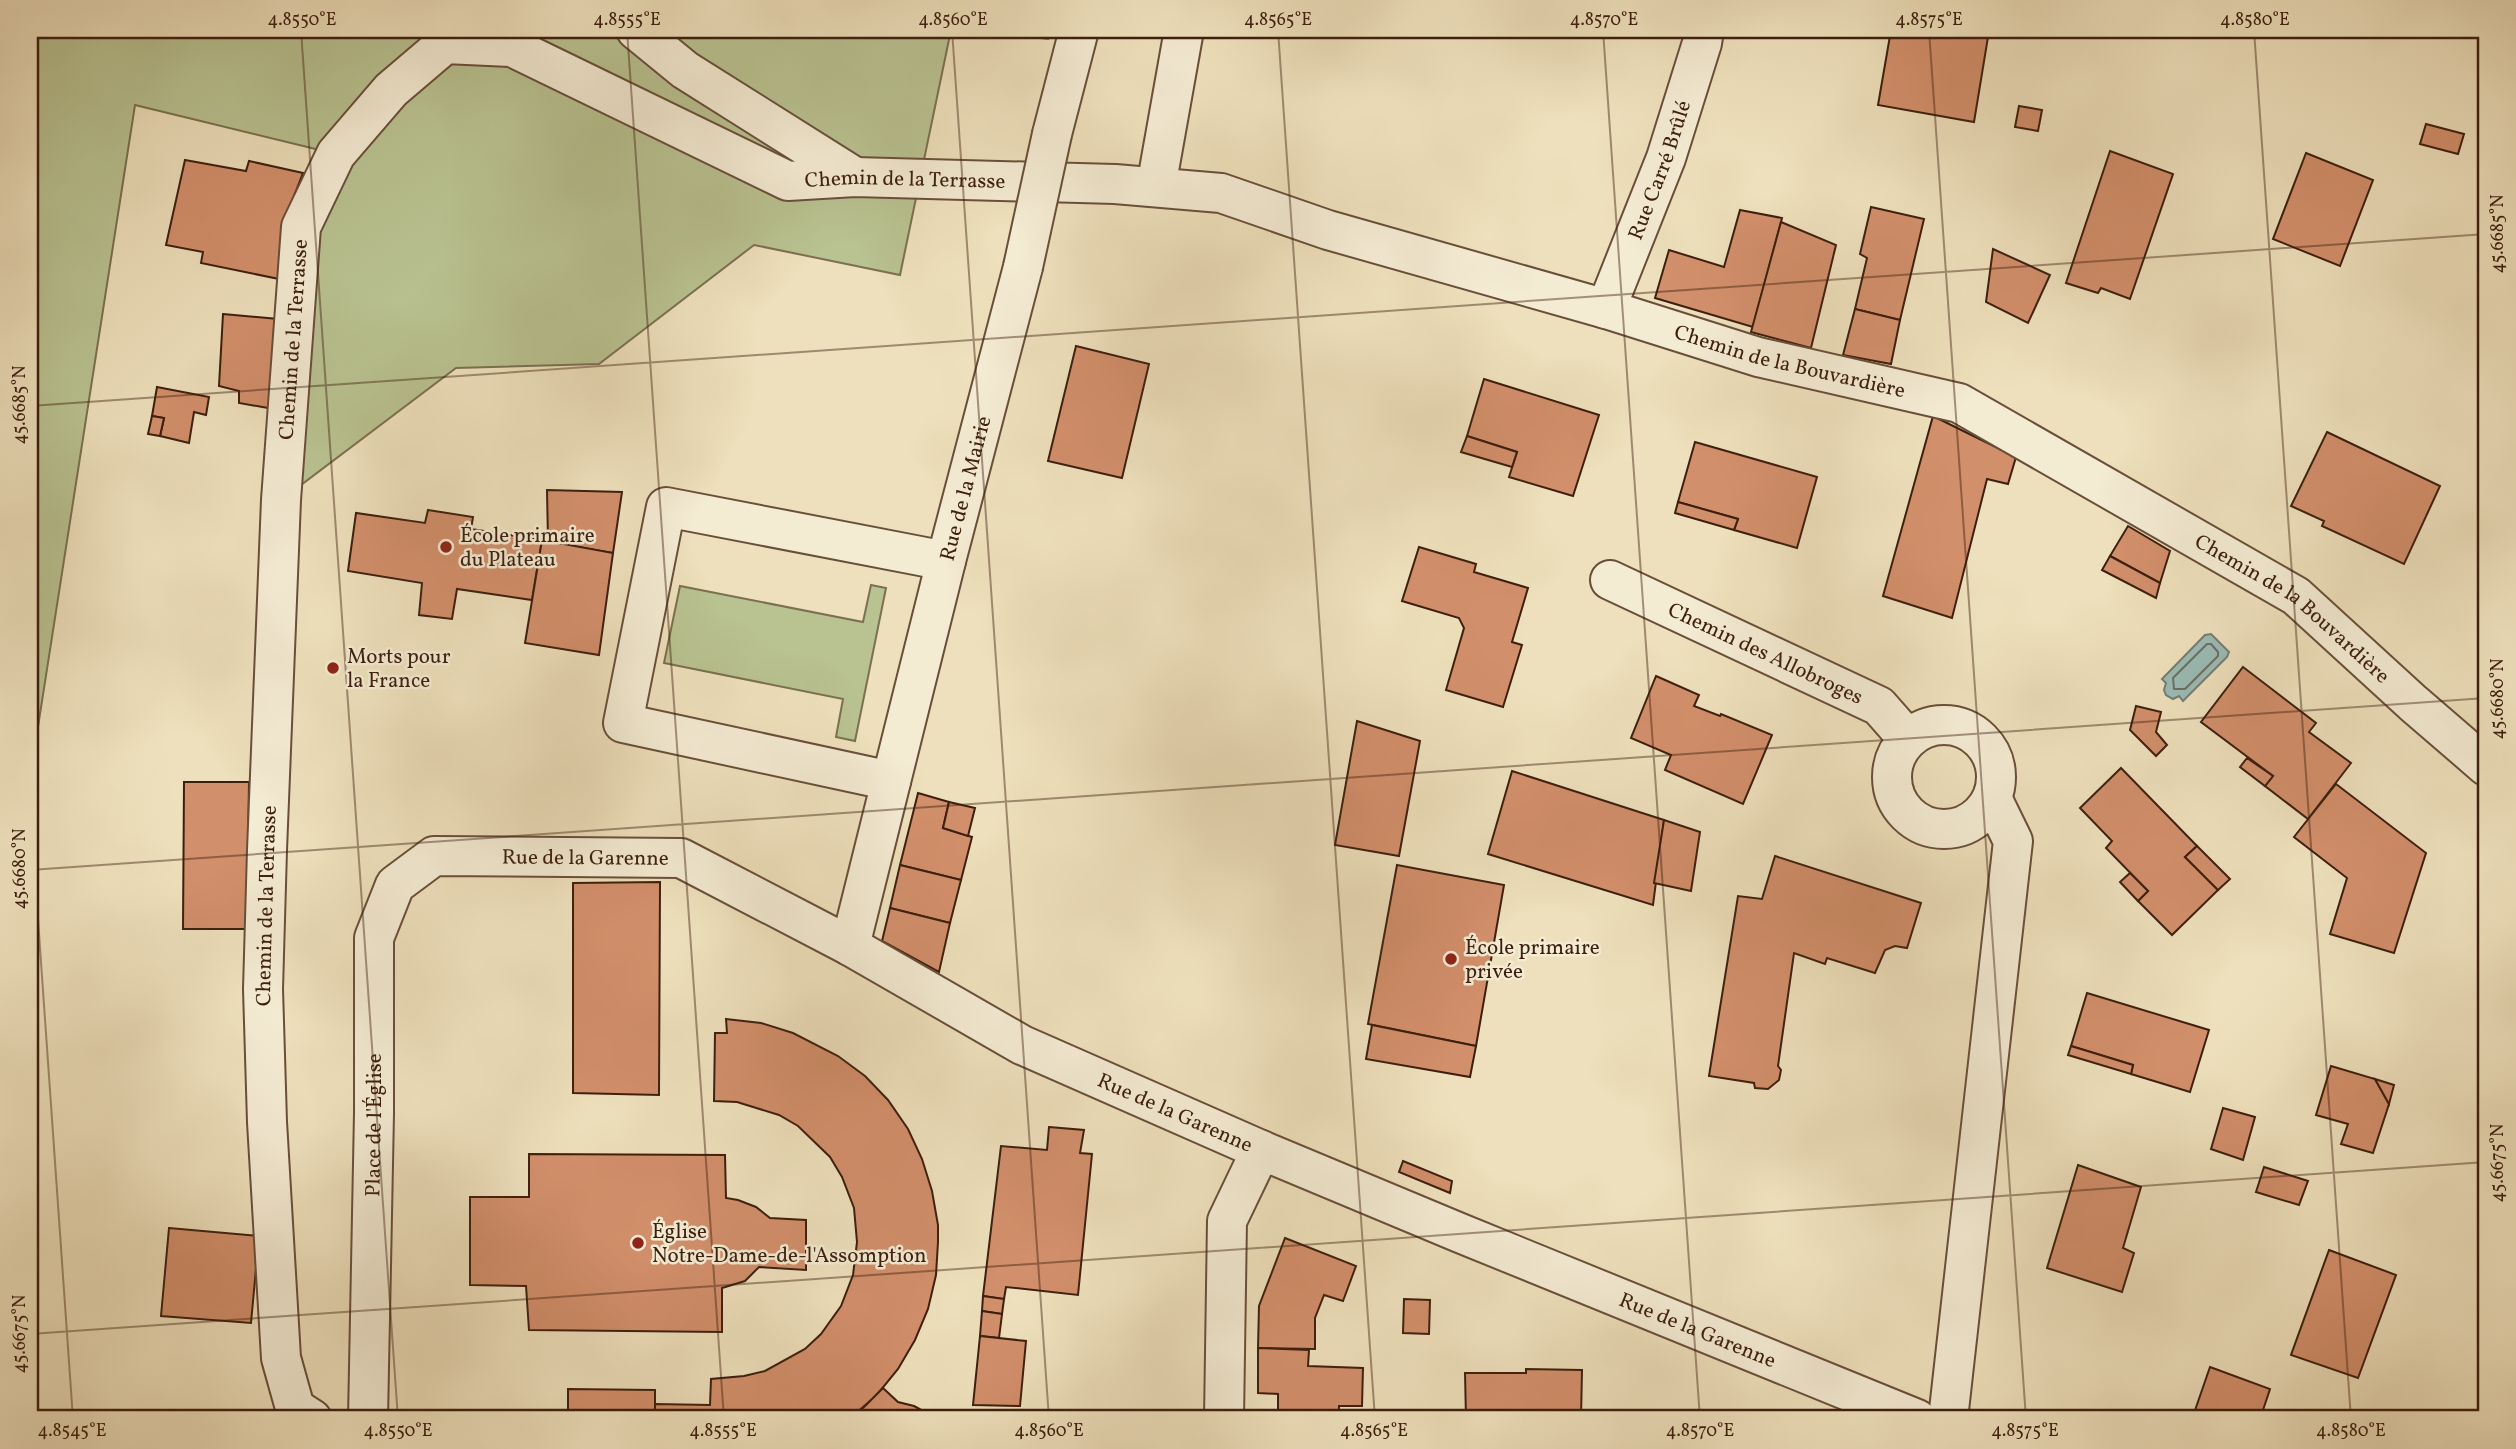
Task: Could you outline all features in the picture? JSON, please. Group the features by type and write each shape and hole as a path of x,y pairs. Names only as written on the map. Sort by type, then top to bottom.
{"street":[{"path":"636,30 685,70 855,177"},
{"name":"Rue de la Mairie","path":"850,946 1023,267 1052,134 1079,30"},
{"path":"1156,187 1184,30"},
{"name":"Rue Carré Brûlé","path":"1606,309 1666,158 1704,30"},
{"name":"Chemin de la Terrasse","path":"312,1419 295,1408 281,1358 267,1122 263,989 281,500 301,227 336,154 391,90 445,44 512,47 788,181 855,177 1156,187"},
{"name":"Chemin de la Bouvardière","path":"1156,187 1221,193 1328,230 1606,309 1758,357 1959,402 2296,596 2486,766"},
{"path":"891,781 623,723 666,507 946,561"},
{"name":"Chemin des Allobroges","path":"1610,580 1879,706 1908,740"},
{"path":"1943,725 1966,730 1979,738 1989,750 1995,765 1996,782 1992,798 1983,811 1970,822 1955,828 1938,828 1915,819 1898,802 1892,785 1895,760 1908,740 1920,730 1943,725"},
{"path":"1948,1419 2013,841 1992,798"},
{"name":"Rue de la Garenne","path":"434,856 681,858 850,946 1023,1045 1261,1150 1917,1419"},
{"name":"Place de l'Église","path":"368,1419 374,1113 374,938 395,885 434,856"},
{"path":"1224,1419 1227,1221 1261,1150"}],"green space":[{"path":"30,30 951,30 900,275 754,245 599,364 456,368 281,500 301,227 336,154 135,105 30,778"},
{"path":"972,30 1050,30 1048,39"},
{"path":"871,585 886,588 855,741 836,737 843,699 664,663 680,586 863,622"}],"water":[{"path":"2211,634 2229,652 2227,657 2183,701 2179,696 2173,699 2166,695 2166,683 2162,679 2205,635"}],"building":[{"path":"1891,30 1937,30 1988,37 1974,122 1878,105"},
{"path":"2019,106 2042,110 2038,131 2015,127"},
{"path":"2426,124 2464,134 2458,154 2420,144"},
{"path":"2110,151 2173,174 2130,299 2101,288 2098,293 2066,283"},
{"path":"2306,153 2373,180 2340,266 2273,239"},
{"path":"185,160 246,171 249,161 303,173 287,214 279,279 201,263 203,252 166,245"},
{"path":"1871,207 1924,219 1900,320 1855,309 1867,258 1860,254"},
{"path":"1740,210 1782,218 1753,327 1655,298 1669,250 1724,267"},
{"path":"1781,222 1836,245 1811,348 1751,332"},
{"path":"1993,249 2050,275 2028,323 1986,302"},
{"path":"1855,309 1900,320 1891,364 1843,355"},
{"path":"223,314 278,319 274,409 239,403 239,391 219,386"},
{"path":"1076,346 1149,364 1122,478 1048,461"},
{"path":"1484,379 1599,415 1573,496 1509,477 1517,452 1467,436"},
{"path":"157,387 209,397 206,415 194,412 189,443 160,436 164,418 152,416"},
{"path":"152,416 164,418 160,436 148,434"},
{"path":"1933,416 2016,457 2008,484 1987,479 1952,618 1883,596"},
{"path":"2327,432 2440,486 2404,564 2322,526 2324,521 2291,506"},
{"path":"1467,436 1517,452 1512,467 1461,452"},
{"path":"1695,442 1817,477 1797,548 1734,530 1738,519 1678,502"},
{"path":"547,490 622,492 613,553 548,542"},
{"path":"1678,502 1738,519 1734,530 1675,513"},
{"path":"428,510 473,517 471,529 542,540 532,600 457,589 452,619 419,615 422,583 348,571 356,513 425,523"},
{"path":"2128,526 2170,551 2160,583 2110,556"},
{"path":"542,540 613,553 599,655 525,643"},
{"path":"1419,547 1476,564 1474,572 1528,588 1512,642 1522,645 1503,707 1446,690 1464,628 1459,618 1402,601"},
{"path":"2110,556 2160,583 2156,598 2102,570"},
{"path":"2243,667 2316,723 2309,732 2351,763 2308,819 2265,786 2273,776 2201,722"},
{"path":"1656,676 1699,695 1694,706 1772,735 1743,804 1665,770 1671,755 1631,738"},
{"path":"2136,706 2161,712 2156,732 2167,745 2156,756 2130,730"},
{"path":"1357,721 1420,741 1399,856 1335,845"},
{"path":"2247,758 2273,776 2265,786 2240,767"},
{"path":"2121,768 2197,846 2185,857 2218,890 2172,935 2138,901 2148,891 2106,848 2112,841 2080,808"},
{"path":"1512,771 1664,820 1653,905 1488,854"},
{"path":"184,782 249,782 247,929 183,929"},
{"path":"2336,784 2426,853 2394,953 2330,934 2347,878 2294,837"},
{"path":"918,793 949,802 943,828 972,837 961,880 900,865"},
{"path":"949,802 975,808 968,836 943,828"},
{"path":"1664,820 1700,832 1691,891 1654,883"},
{"path":"2197,846 2230,879 2218,890 2185,857"},
{"path":"1775,856 1921,903 1907,948 1895,946 1885,950 1875,973 1827,958 1825,964 1794,953 1778,1066 1781,1070 1779,1080 1768,1089 1755,1088 1754,1083 1709,1076 1738,896 1762,899"},
{"path":"900,865 961,880 950,923 890,908"},
{"path":"1397,865 1504,885 1476,1046 1368,1024"},
{"path":"2130,873 2148,891 2138,901 2120,882"},
{"path":"660,882 659,1095 573,1093 573,883"},
{"path":"890,908 950,923 939,972 882,941"},
{"path":"2087,993 2209,1030 2190,1092 2131,1074 2133,1065 2071,1046"},
{"path":"726,1019 761,1023 793,1033 838,1056 865,1076 888,1100 908,1129 922,1159 932,1191 938,1242 936,1275 928,1309 915,1340 898,1369 876,1396 849,1419 655,1419 655,1404 710,1405 711,1379 765,1371 805,1349 821,1334 841,1306 853,1275 857,1242 854,1208 842,1177 830,1157 798,1126 779,1115 737,1102 714,1101 715,1033 727,1033"},
{"path":"1372,1025 1476,1046 1470,1077 1366,1059"},
{"path":"2071,1046 2133,1065 2131,1074 2068,1055"},
{"path":"2331,1066 2375,1079 2389,1104 2373,1153 2341,1144 2348,1124 2316,1115"},
{"path":"2375,1079 2394,1085 2389,1104"},
{"path":"2223,1108 2255,1117 2243,1160 2211,1149"},
{"path":"1049,1127 1084,1130 1080,1153 1092,1154 1078,1295 1006,1287 1004,1299 983,1296 1001,1146 1047,1150"},
{"name":"Église Notre-Dame-de-l'Assomption","path":"529,1154 725,1155 726,1198 756,1207 770,1218 806,1220 806,1270 759,1267 745,1281 722,1288 722,1332 529,1330 526,1286 470,1285 470,1197 529,1197"},
{"path":"1403,1161 1452,1181 1450,1193 1399,1172"},
{"path":"2078,1165 2141,1187 2123,1248 2134,1253 2122,1292 2047,1268"},
{"path":"2264,1167 2308,1181 2299,1205 2256,1192"},
{"path":"169,1228 259,1236 251,1323 161,1316"},
{"path":"1285,1238 1356,1266 1343,1301 1324,1295 1315,1318 1315,1349 1258,1348 1259,1306"},
{"path":"2329,1250 2396,1275 2358,1378 2291,1355"},
{"path":"983,1296 1004,1299 1002,1314 982,1311"},
{"path":"1404,1299 1430,1300 1429,1334 1403,1333"},
{"path":"982,1311 1002,1314 999,1338 980,1336"},
{"path":"980,1336 1026,1341 1020,1406 973,1405"},
{"path":"1258,1348 1309,1350 1308,1366 1363,1368 1362,1406 1339,1406 1339,1419 1278,1419 1278,1394 1258,1393"},
{"path":"2210,1367 2270,1389 2260,1419 2192,1419"},
{"path":"1526,1369 1582,1370 1581,1419 1466,1419 1465,1373 1526,1373"},
{"path":"883,1388 898,1402 914,1406 938,1419 869,1419 861,1410"},
{"path":"568,1389 655,1390 655,1419 568,1419"}],"place":[{"name":"École primaire du Plateau","path":"446,547"},
{"name":"Morts pour la France","path":"333,668"},
{"name":"École primaire privée","path":"1451,959"},
{"name":"Église Notre-Dame-de-l'Assomption","path":"638,1243"}]}
